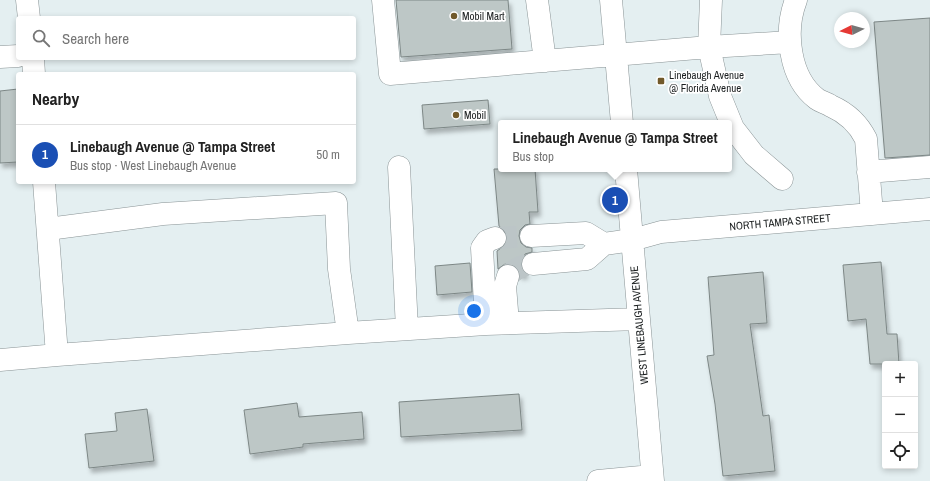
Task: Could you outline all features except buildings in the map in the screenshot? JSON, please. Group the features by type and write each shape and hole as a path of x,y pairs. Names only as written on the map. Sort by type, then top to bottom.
{"street":[{"path":"27,0 29,16"},
{"path":"383,0 390,74 709,47 790,42"},
{"path":"537,0 545,61"},
{"path":"611,0 622,120"},
{"path":"711,0 709,47 720,96 730,120"},
{"path":"796,0 792,16 790,42 795,70 817,99 854,120 861,129 866,139 872,214"},
{"path":"0,57 16,56"},
{"path":"33,60 34,72"},
{"path":"732,126 754,155 782,179"},
{"path":"399,167 407,329"},
{"path":"868,172 930,167"},
{"name":"WEST LINEBAUGH AVENUE","path":"626,172 653,479"},
{"path":"44,184 57,355"},
{"path":"48,229 163,214 336,203 339,269 348,334"},
{"name":"NORTH TAMPA STREET","path":"604,244 632,240 661,232 930,210"},
{"path":"531,236 586,233 604,244 587,259 533,264"},
{"path":"486,324 482,248 487,241 495,238"},
{"path":"508,276 505,286 508,323"},
{"path":"0,360 407,329 508,323 639,319"},
{"path":"598,481 653,479"}],"tunnel":[{"path":"495,238 531,236"},
{"path":"508,276 519,267 533,264"}],"place":[{"name":"Mobil Mart","path":"454,16"},
{"name":"Linebaugh Avenue @ Florida Avenue","path":"661,81"},
{"name":"Mobil","path":"456,115"},
{"name":"Linebaugh Avenue @ Tampa Street","path":"615,200"}]}
